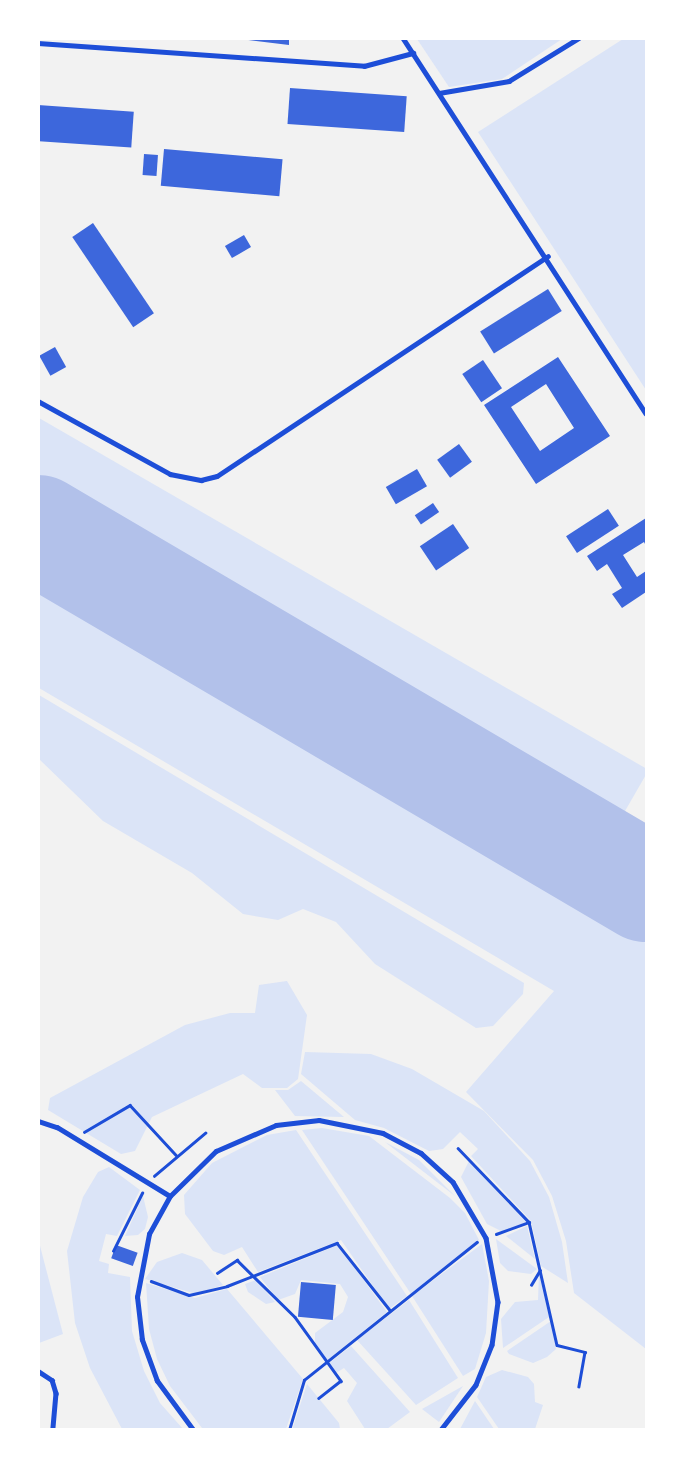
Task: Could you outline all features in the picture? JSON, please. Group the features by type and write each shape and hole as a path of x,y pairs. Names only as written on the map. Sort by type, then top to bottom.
{"lane":[{"path":"403,38 548,256 646,413"},
{"path":"439,93 509,81 579,38"},
{"path":"38,43 364,66 413,53"},
{"path":"38,401 170,474 201,480 217,476 548,256"},
{"path":"38,1121 75,1138 170,1196"},
{"path":"193,1430 168,1399 148,1361 138,1319 138,1276 149,1234 170,1196 199,1164 255,1131 298,1121 341,1122 393,1137 438,1167 467,1200 486,1238 496,1280 492,1345 476,1385 441,1430"},
{"path":"38,1371 52,1380 56,1393 53,1430"}],"path":[{"path":"75,1138 130,1105 176,1154"},
{"path":"458,1148 529,1222 557,1345 585,1352 579,1386"},
{"path":"289,1430 304,1380 326,1359 486,1238 529,1222"},
{"path":"138,1276 189,1295 227,1286 337,1243 390,1310"},
{"path":"216,1273 237,1260 256,1275 295,1317 341,1381 319,1398"},
{"path":"531,1285 541,1269"}],"shaded area":[{"path":"417,39 562,39 502,79 449,87"},
{"path":"623,39 646,39 646,390 478,132"},
{"path":"39,418 646,768 646,775 616,827 38,494"},
{"path":"39,586 646,943 646,1349 574,1293 566,1241 552,1196 533,1160 466,1092 554,991 39,688"},
{"path":"39,695 524,983 523,994 493,1026 476,1028 375,964 336,922 303,909 278,920 243,914 192,873 103,821 39,759"},
{"path":"287,981 307,1015 298,1079 287,1088 262,1088 243,1074 152,1117 135,1151 121,1154 48,1110 50,1098 185,1025 230,1013 255,1013 259,985"},
{"path":"305,1052 371,1054 412,1069 484,1111 530,1161 549,1197 562,1242 568,1283 541,1266 531,1221 471,1156 478,1149 460,1132 443,1149 429,1151 384,1128 355,1120 301,1074"},
{"path":"301,1081 344,1117 295,1116 275,1090 288,1090"},
{"path":"322,1128 369,1136 450,1198 465,1213 479,1240 411,1294 302,1130"},
{"path":"296,1130 407,1296 389,1309 341,1240 258,1272 242,1247 224,1255 213,1251 185,1214 184,1195 212,1163 267,1135"},
{"path":"385,1142 419,1160 455,1196"},
{"path":"469,1161 526,1222 503,1232 487,1224 461,1177"},
{"path":"109,1167 140,1190 117,1236 106,1234 99,1261 109,1264 108,1273 130,1277 132,1331 144,1371 160,1403 183,1429 122,1429 90,1368 75,1323 67,1251 83,1197 98,1172"},
{"path":"143,1196 148,1217 145,1229 138,1235 125,1236"},
{"path":"527,1226 535,1259 506,1236"},
{"path":"496,1239 537,1269 531,1274 508,1271 500,1263"},
{"path":"39,1242 63,1334 38,1343"},
{"path":"482,1244 489,1281 486,1333 475,1369 463,1376 412,1296"},
{"path":"338,1245 387,1312 326,1361 315,1345 315,1333 343,1312 348,1297 340,1284 301,1280 295,1294 278,1300 260,1277"},
{"path":"182,1253 202,1260 223,1285 196,1294 145,1279 157,1262"},
{"path":"539,1273 549,1317 503,1348 501,1319 515,1302 538,1300"},
{"path":"256,1280 275,1302 266,1304 248,1292 245,1284"},
{"path":"146,1283 195,1298 227,1289 303,1379 286,1429 202,1428 170,1386 157,1359 149,1329"},
{"path":"409,1300 458,1378 416,1405 357,1340"},
{"path":"551,1321 556,1349 547,1357 533,1363 509,1354 507,1351"},
{"path":"351,1346 410,1412 387,1429 365,1429 347,1401 357,1383 344,1368 336,1373 328,1364"},
{"path":"502,1370 528,1377 534,1384 535,1402 543,1405 535,1429 499,1429 477,1397 486,1377"},
{"path":"307,1384 339,1423 340,1429 292,1430"},
{"path":"463,1386 439,1422 422,1409"},
{"path":"475,1401 494,1429 460,1429"}],"building":[{"path":"233,38 289,38 289,45"},
{"path":"290,88 407,96 404,132 287,124"},
{"path":"38,105 134,112 131,148 38,141"},
{"path":"164,149 283,159 279,196 161,186"},
{"path":"144,154 158,155 157,176 143,175"},
{"path":"93,223 154,313 133,327 72,237"},
{"path":"244,235 251,247 232,258 225,246"},
{"path":"548,289 562,311 494,353 480,331"},
{"path":"55,347 66,367 50,376 39,356"},
{"path":"558,357 610,436 536,484 484,405","holes":["546,384 574,428 540,451 511,407"]},
{"path":"483,360 502,388 481,402 462,374"},
{"path":"459,444 472,462 450,478 437,460"},
{"path":"417,469 427,486 396,504 386,487"},
{"path":"433,503 439,512 421,524 415,515"},
{"path":"608,509 619,526 577,553 566,536"},
{"path":"646,518 646,546 644,542 623,555 637,577 646,571 646,592 622,608 612,594 622,588 607,564 597,571 587,556"},
{"path":"453,524 469,548 436,570 420,546"},
{"path":"116,1245 138,1253 133,1266 111,1258"},
{"path":"301,1282 336,1285 333,1320 298,1317"}],"runway":[{"path":"38,530 646,887"}]}
